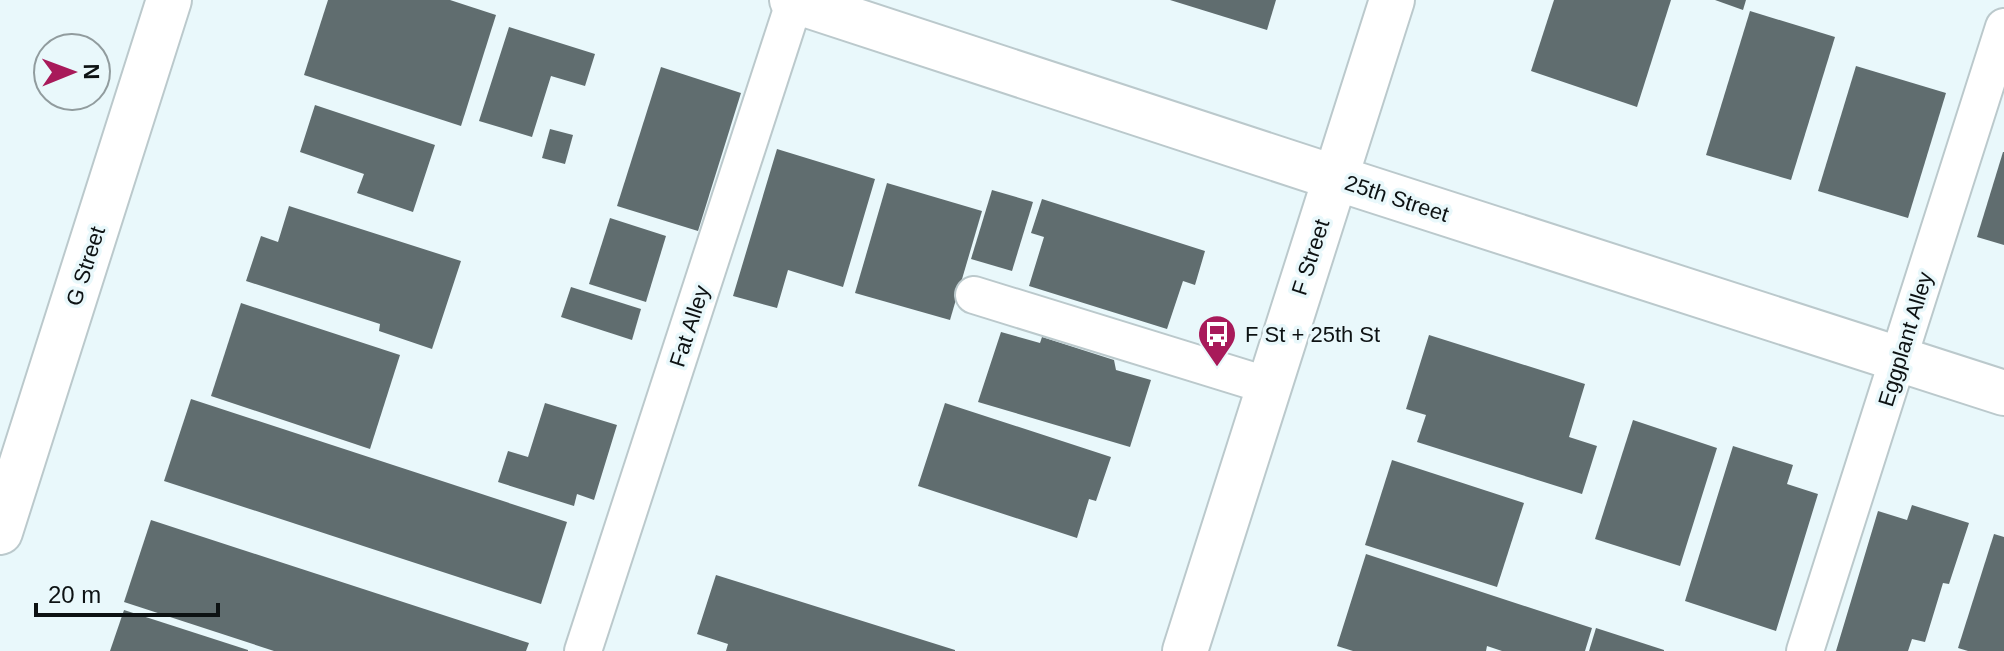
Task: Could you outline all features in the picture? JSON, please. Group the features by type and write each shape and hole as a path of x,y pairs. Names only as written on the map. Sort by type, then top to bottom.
{"street":[{"name":"G Street","path":"0,532 169,0"},
{"name":"25th Street","path":"794,0 2004,393"},
{"name":"F Street","path":"1185,651 1392,0"}],"lane":[{"name":"Fat Alley","path":"583,651 794,0"},
{"name":"Eggplant Alley","path":"1805,651 2004,27"},
{"path":"974,295 1269,386"}],"building":[{"path":"328,0 450,0 496,15 461,126 304,75"},
{"path":"1170,0 1276,0 1267,30"},
{"path":"1554,0 1671,0 1637,107 1531,71"},
{"path":"1715,0 1746,0 1743,10"},
{"path":"1750,11 1835,37 1791,180 1706,155"},
{"path":"509,27 595,54 585,86 551,76 532,137 479,121"},
{"path":"1856,66 1946,93 1908,218 1818,191"},
{"path":"661,67 741,93 698,231 617,206"},
{"path":"315,105 435,145 413,212 357,193 364,174 300,152"},
{"path":"550,129 573,135 565,164 542,158"},
{"path":"777,149 875,179 843,287 788,270 777,308 733,296"},
{"path":"2004,152 2004,245 1977,237"},
{"path":"887,183 982,211 950,320 855,293"},
{"path":"992,190 1033,202 1012,271 971,259"},
{"path":"1042,199 1205,251 1195,285 1183,281 1167,329 1029,286 1044,237 1031,233"},
{"path":"289,206 461,261 432,349 379,331 380,324 246,281 261,236 278,242"},
{"path":"610,218 666,236 646,302 589,284"},
{"path":"571,287 641,309 632,340 561,317"},
{"path":"241,303 400,355 370,449 211,396"},
{"path":"1001,332 1040,343 1042,337 1114,360 1116,370 1151,380 1130,447 978,402"},
{"path":"1429,335 1585,384 1569,437 1597,446 1582,494 1417,442 1426,415 1406,409"},
{"path":"191,399 567,522 541,604 164,481"},
{"path":"545,403 617,425 594,500 577,494 574,506 498,482 508,451 528,457"},
{"path":"945,403 1111,457 1096,501 1089,499 1077,538 918,486"},
{"path":"1633,420 1717,448 1680,566 1595,539"},
{"path":"1733,446 1793,465 1787,484 1818,494 1776,631 1685,601"},
{"path":"1392,460 1524,503 1497,587 1365,545"},
{"path":"1912,505 1969,523 1949,584 1943,583 1925,642 1912,639 1908,651 1836,651 1878,511 1907,520"},
{"path":"151,520 529,643 526,651 274,651 124,602"},
{"path":"1994,534 2004,537 2004,651 1968,651 1958,648"},
{"path":"1366,554 1592,628 1585,651 1502,651 1487,646 1486,651 1353,651 1337,646"},
{"path":"716,575 955,651 726,651 728,644 697,634"},
{"path":"124,610 248,650 248,651 110,651"},
{"path":"1596,628 1664,650 1664,651 1589,651"}],"place":[{"name":"F St + 25th St","path":"1217,368"}]}
